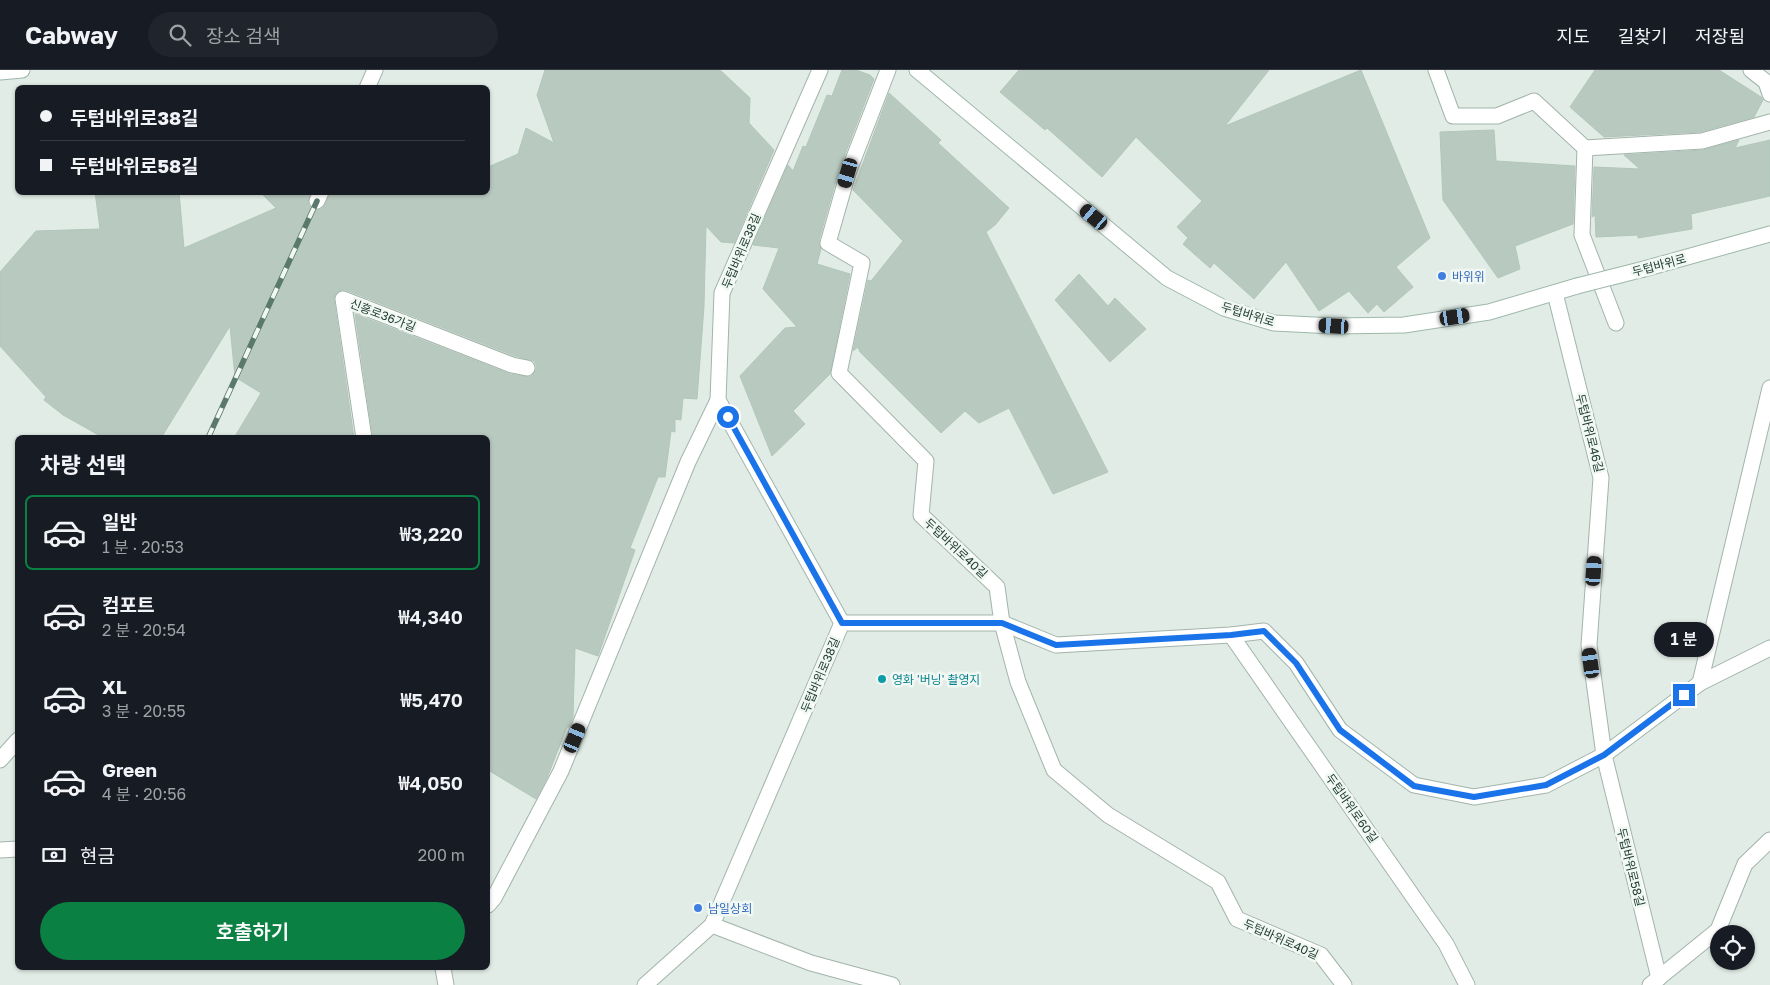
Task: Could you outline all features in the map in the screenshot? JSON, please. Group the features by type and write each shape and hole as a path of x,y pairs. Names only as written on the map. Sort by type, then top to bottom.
{"street":[{"path":"0,72 22,70"},
{"path":"368,85 375,70"},
{"name":"두텁바위로38길","path":"645,985 712,925 842,623 718,400 722,294 820,70"},
{"name":"두텁바위로40길","path":"888,70 848,173 828,243 862,263 839,373 926,461 921,516 997,587 1002,623 1018,682 1054,770 1108,815 1157,843 1218,882 1236,919 1321,955 1344,985"},
{"name":"두텁바위로","path":"917,70 1167,278 1224,308 1274,323 1334,326 1404,325 1489,312 1577,286 1770,234"},
{"path":"1436,70 1453,116 1497,116 1534,101 1585,148 1702,142 1770,122"},
{"path":"1751,70 1766,82 1770,94"},
{"path":"1585,148 1582,235 1616,323"},
{"name":"두텁바위로46길","path":"1555,293 1601,478 1589,645 1604,755"},
{"name":"신흥로36가길","path":"364,435 343,299 512,365 527,368"},
{"path":"1700,683 1770,388"},
{"path":"490,903 561,771 688,462 718,400"},
{"path":"842,623 1002,623 1056,645 1231,635 1264,631 1296,663 1340,730 1414,786 1474,797 1546,785 1604,755 1700,683 1770,648"},
{"name":"두텁바위로60길","path":"1231,635 1446,944 1467,985"},
{"path":"0,760 15,743"},
{"name":"두텁바위로58길","path":"1604,755 1654,981"},
{"path":"1654,981 1718,930 1745,864 1770,840"},
{"path":"0,850 15,849"},
{"path":"712,925 811,963 892,985"},
{"path":"444,970 446,985"}],"building":[{"path":"545,70 720,70 750,98 749,123 774,150 734,243 721,242 706,226 704,306 697,399 683,398 681,420 675,419 675,432 671,431 665,477 658,477 630,548 635,550 598,656 575,648 573,717 536,799 490,771 490,435 373,435 355,314 510,374 530,377 536,370 534,361 515,356 346,290 341,290 335,295 334,300 354,435 236,435 261,393 235,377 230,326 163,435 99,435 63,415 44,400 46,397 0,346 0,272 36,231 100,229 95,195 179,195 184,248 276,208 263,195 310,195 309,206 318,210 322,209 325,205 329,195 490,195 490,166 518,154 526,128 554,143 537,95"},
{"path":"842,70 856,70 870,75 874,79 839,170 819,240 821,249 817,264 850,274 830,374 793,411 805,424 772,456 740,376 785,328 797,327 763,289 779,248 753,245 788,165 793,171 803,146 806,147 827,95 832,96"},
{"path":"1019,70 1269,70 1225,126 1361,70 1430,238 1396,267 1413,287 1384,312 1377,304 1368,313 1349,291 1319,311 1286,262 1254,299 1214,263 1210,268 1183,244 1188,238 1177,227 1202,201 1136,137 1102,177 1047,128 1045,130 1000,92"},
{"path":"1595,70 1719,70 1763,100 1754,117 1700,132 1604,137 1570,107"},
{"path":"889,93 941,140 938,143 1009,208 995,225 986,232 1108,472 1053,494 1009,408 979,423 965,411 941,433 860,352 858,347 853,351 868,280 871,281 903,241 853,190"},
{"path":"1494,130 1496,161 1575,166 1573,224 1515,246 1520,269 1498,278 1443,200 1440,132"},
{"path":"1739,140 1735,148 1770,140 1770,196 1691,214 1692,229 1638,238 1638,235 1596,237 1595,215 1592,217 1594,167 1640,169 1624,155 1703,150"},
{"path":"1079,274 1108,306 1115,298 1146,329 1110,362 1055,300"}],"railway":[{"path":"209,435 317,201"}],"place":[{"name":"바위위","path":"1442,276"},
{"name":"영화 '버닝' 촬영지","path":"882,679"},
{"name":"남일상회","path":"698,908"}],"route":[{"path":"728,417 842,623 1002,623 1056,645 1231,635 1264,631 1296,663 1340,730 1414,786 1474,797 1546,785 1604,755 1684,695"}]}
